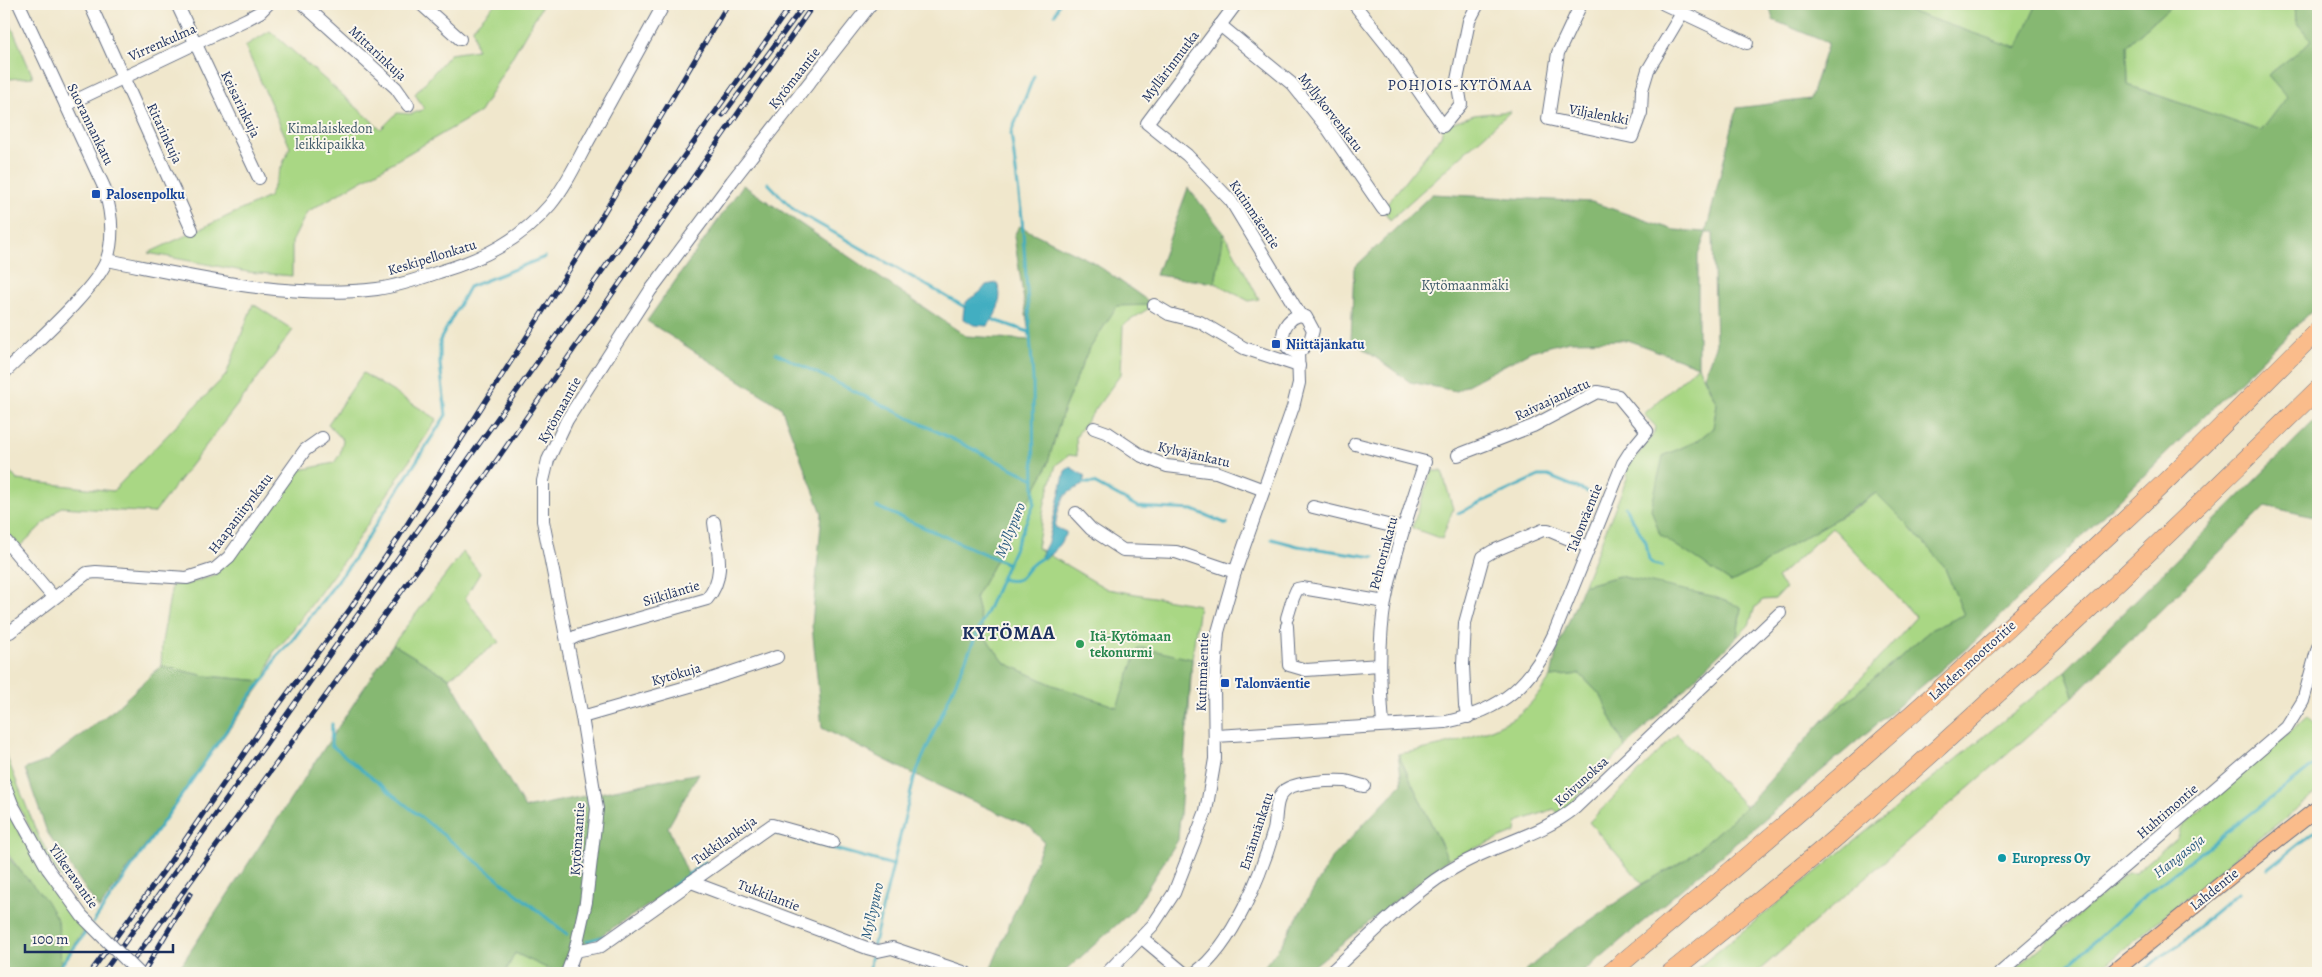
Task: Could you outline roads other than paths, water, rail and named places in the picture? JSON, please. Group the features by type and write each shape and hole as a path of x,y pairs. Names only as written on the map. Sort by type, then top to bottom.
{"highway":[{"name":"Lahden moottoritie","path":"1610,973 1803,810 1980,653 2114,531 2318,330"},
{"path":"1670,973 1839,835 2001,690 2175,529 2318,389"}],"main road":[{"name":"Lahdentie","path":"2112,973 2318,808"}],"street":[{"name":"Suorannankatu","path":"4,373 83,293 107,260 112,231 111,208 104,187 19,4"},
{"name":"Ritarinkuja","path":"90,4 192,230"},
{"name":"Keisarinkuja","path":"177,4 259,178"},
{"name":"Virrenkulma","path":"66,105 122,76 247,19 260,12 268,4"},
{"name":"Mittarinkuja","path":"304,4 396,88 408,105"},
{"path":"421,4 460,39"},
{"name":"Keskipellonkatu","path":"107,260 284,290 332,292 378,288 470,263 519,236 551,204 664,4"},
{"name":"Kytömaantie","path":"567,973 575,951 586,902 597,809 582,717 543,521 543,482 548,460 567,420 650,291 732,181 871,4"},
{"name":"Myllärinmutka","path":"1147,122 1236,4"},
{"path":"1354,4 1389,48 1443,126 1461,104 1457,80 1470,21 1478,4"},
{"name":"Viljalenkki","path":"1581,4 1558,53 1548,119 1632,137 1641,113 1642,90 1648,70 1682,13"},
{"path":"1664,4 1747,43"},
{"name":"Myllykorvenkatu","path":"1220,25 1292,84 1328,129 1383,210"},
{"name":"Kutinmäentie","path":"1107,973 1142,938 1174,893 1206,811 1215,759 1215,645 1221,616 1292,407 1299,383 1298,360 1310,341 1313,330 1306,317 1300,315 1232,201 1187,155 1147,122"},
{"path":"1154,305 1169,314 1200,322 1244,348 1298,360"},
{"path":"1298,360 1288,349 1283,340 1283,334 1286,325 1294,317 1300,315"},
{"name":"Raivaajankatu","path":"1458,455 1533,426 1597,392 1618,396 1647,430"},
{"name":"Kylväjänkatu","path":"1094,428 1108,433 1142,456 1167,466 1216,472 1264,490"},
{"name":"Talonväentie","path":"1216,736 1446,722 1468,717 1491,708 1504,700 1529,676 1544,657 1623,463 1647,430"},
{"name":"Haapaniitynkatu","path":"10,632 87,573 186,578 215,569 229,557 305,450 322,438"},
{"name":"Pehtorinkatu","path":"1355,444 1425,462 1404,529 1386,602 1380,665 1384,725"},
{"path":"1313,507 1404,529"},
{"path":"1076,512 1091,529 1123,550 1176,552 1235,572"},
{"name":"Siikiläntie","path":"567,641 578,636 707,599 716,589 720,576 714,522"},
{"path":"1468,717 1465,706 1462,665 1464,623 1483,558 1493,551 1543,530 1548,530 1588,547"},
{"path":"4,539 54,598"},
{"path":"1380,665 1306,670 1289,665 1287,622 1292,598 1298,589 1302,588 1386,602"},
{"name":"Koivunoksa","path":"1330,973 1437,877 1478,855 1560,820 1780,613"},
{"name":"Huhtimontie","path":"2000,973 2287,727 2297,715 2303,701 2318,647"},
{"name":"Kytökuja","path":"582,717 697,684 777,656"},
{"name":"Emännänkatu","path":"1195,973 1208,964 1243,909 1262,867 1274,828 1278,802 1286,790 1300,784 1345,781 1364,786"},
{"name":"Ylikeravantie","path":"4,783 12,804 48,869 82,916 139,973"},
{"name":"Tukkilankuja","path":"691,882 772,825 832,842"},
{"path":"575,951 601,946 691,882"},
{"name":"Tukkilantie","path":"691,882 873,950 892,948 966,973"},
{"path":"1142,938 1184,973"}],"water":[{"path":"997,283 1000,300 991,322 987,326 974,325 963,319 967,301 986,285"},
{"path":"1070,467 1085,476 1082,486 1069,492 1060,507 1055,527 1066,532 1066,535 1053,553 1043,559 1041,556 1048,542 1065,471"}],"waterway":[{"name":"Myllypuro","path":"1055,14 1059,4"},
{"name":"Myllypuro","path":"873,947 915,775 1034,504 1033,379 1022,218 1011,133 1034,76"},
{"path":"768,183 794,210 963,306"},
{"path":"93,923 251,695 268,675 276,657 291,642 352,562 446,415 440,364 440,340 469,287 545,257"},
{"path":"994,320 1029,332"},
{"path":"776,353 1034,479"},
{"path":"1458,513 1539,476 1548,476 1588,492"},
{"path":"1080,483 1094,483 1138,507 1193,510 1227,524"},
{"path":"877,507 1008,564"},
{"path":"1625,507 1646,542 1649,560 1653,564 1662,566"},
{"path":"1272,539 1298,546 1374,557"},
{"path":"1001,579 1019,579 1034,563 1044,556"},
{"path":"332,724 331,745 567,934"},
{"name":"Hangasoja","path":"2059,973 2148,893 2318,762"},
{"path":"2268,869 2318,829"},
{"path":"769,831 893,865"},
{"path":"663,894 705,862"},
{"path":"2142,973 2161,956 2185,941 2204,921 2238,893"},
{"path":"55,973 89,928"},
{"path":"587,941 606,936"},
{"name":"Myllypuro","path":"869,973 872,953"}],"railway":[{"path":"90,973 163,872 261,729 350,609 399,537 580,253 728,4"},
{"path":"103,973 792,4"},
{"path":"723,115 805,4"},
{"path":"124,973 487,474 814,4"},
{"path":"143,973 190,894"}],"place":[{"name":"Palosenpolku","path":"96,194"},
{"name":"Niittäjänkatu","path":"1276,344"},
{"name":"Itä-Kytömaan tekonurmi","path":"1080,644"},
{"name":"Talonväentie","path":"1225,683"},
{"name":"Europress Oy","path":"2002,858"}],"district":[{"name":"POHJOIS-KYTÖMAA","path":"1460,85"},
{"name":"KYTÖMAA","path":"1009,632"}],"park label":[{"name":"Kimalaiskedon leikkipaikka","path":"330,136"},
{"name":"Kytömaanmäki","path":"1465,285"}]}
